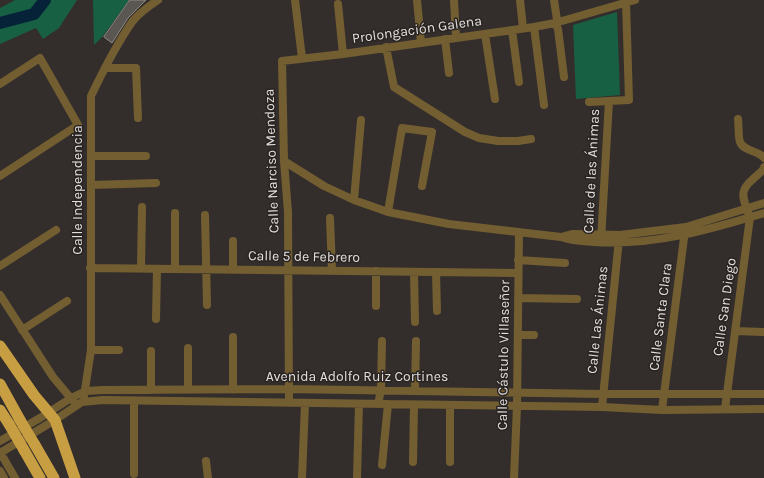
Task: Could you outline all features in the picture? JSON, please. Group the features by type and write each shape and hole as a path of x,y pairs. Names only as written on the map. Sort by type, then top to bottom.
{"highway":[{"path":"0,346 34,395 52,417 75,478"},
{"path":"0,384 54,478"},
{"path":"0,410 40,478"}],"street":[{"name":"Calle Independencia","path":"80,404 86,392 92,350 90,268 91,96 105,68 132,22 146,8 158,0"},
{"path":"295,0 302,58"},
{"path":"417,0 422,42"},
{"path":"454,0 456,38"},
{"path":"520,0 523,28"},
{"path":"554,0 557,20 555,23 558,29 564,77"},
{"name":"Prolongación Galena","path":"282,61 343,54 534,27 555,23 635,0"},
{"name":"Calle de las Ánimas","path":"589,102 629,100 626,2"},
{"path":"338,4 343,54"},
{"path":"534,27 544,105"},
{"path":"512,30 519,82"},
{"path":"485,34 495,99"},
{"path":"445,39 448,73"},
{"path":"386,47 394,87 464,132 479,138 498,141 518,141 531,139"},
{"path":"0,84 40,58 78,125 0,176"},
{"name":"Calle Narciso Mendoza","path":"282,61 284,161 288,212 289,403"},
{"path":"105,68 136,68 138,118"},
{"name":"Calle de las Ánimas","path":"601,239 609,101"},
{"path":"738,119 740,142 744,147 762,155 764,158"},
{"path":"354,200 362,120"},
{"path":"388,212 402,128 432,132 422,186"},
{"path":"91,156 146,156"},
{"path":"284,161 324,186 354,200 388,212 449,224 561,237 572,234 601,239 619,239 685,231 764,213"},
{"path":"750,217 743,199 743,191 747,185 763,170 764,167"},
{"path":"91,185 156,183"},
{"path":"685,231 746,208 764,203"},
{"path":"141,268 142,207"},
{"path":"175,213 175,269"},
{"path":"206,215 207,305"},
{"name":"Calle San Diego","path":"725,409 750,217"},
{"path":"330,218 332,271"},
{"path":"0,266 56,230"},
{"name":"Calle Santa Clara","path":"662,410 685,231"},
{"name":"Calle Cástulo Villaseñor","path":"514,478 517,406 519,232"},
{"name":"Calle Las Ánimas","path":"602,407 602,394 619,239"},
{"path":"233,240 233,269"},
{"path":"518,260 564,263"},
{"name":"Calle 5 de Febrero","path":"90,268 518,273"},
{"path":"156,319 157,269"},
{"path":"376,271 376,306"},
{"path":"414,272 415,322"},
{"path":"436,272 437,311"},
{"path":"0,295 53,377 71,398 80,404"},
{"path":"518,298 577,299"},
{"path":"22,330 67,301"},
{"path":"735,331 764,332"},
{"path":"518,335 534,335"},
{"path":"233,337 233,390"},
{"path":"378,404 381,390 382,341"},
{"path":"415,390 416,341"},
{"path":"188,348 188,389"},
{"path":"92,350 119,350"},
{"path":"151,351 151,390"},
{"name":"Avenida Adolfo Ruiz Cortines","path":"0,453 52,417 71,398 86,392 103,390 289,389 602,394 764,394"},
{"path":"103,390 103,400"},
{"path":"254,390 254,403"},
{"name":"Avenida Adolfo Ruiz Cortines","path":"0,441 80,404 103,400 602,407 662,410 764,409"},
{"path":"134,401 134,474"},
{"path":"302,478 305,404"},
{"path":"357,478 359,404"},
{"path":"382,465 388,404"},
{"path":"413,462 414,405"},
{"path":"450,405 450,462"},
{"path":"0,453 15,478"},
{"path":"206,461 208,478"},
{"path":"0,471 4,478"}],"green space":[{"path":"15,0 77,0 59,28 43,39 36,28 0,44 0,8"},
{"path":"93,0 129,0 103,36 94,45"},
{"path":"617,12 620,95 576,99 573,25"}],"building":[{"path":"130,0 146,0 128,18 112,43 104,37"}],"waterway":[{"path":"0,23 34,14 45,0"}]}
